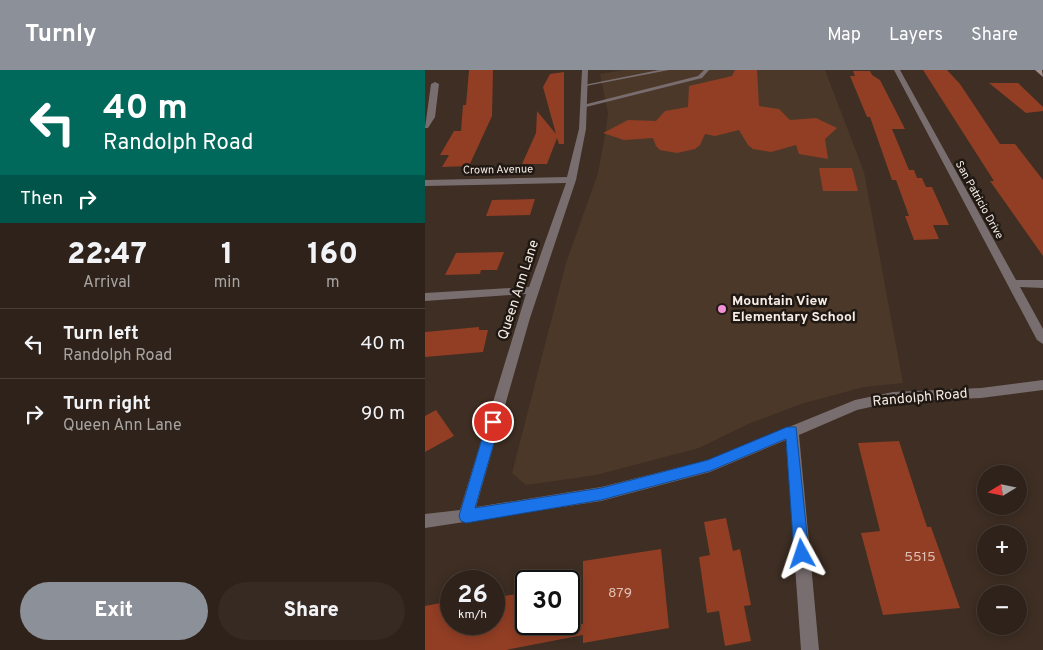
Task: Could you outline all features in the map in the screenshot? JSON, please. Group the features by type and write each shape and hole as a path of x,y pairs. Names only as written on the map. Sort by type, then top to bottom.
{"main road":[{"path":"1038,70 1043,75"}],"street":[{"name":"Queen Ann Lane","path":"466,516 533,290 572,180 584,130 585,70"},
{"name":"San Patricio Drive","path":"897,70 1043,340"},
{"path":"425,126 431,118 435,84"},
{"name":"Crown Avenue","path":"425,182 572,180"},
{"path":"1012,283 1043,284"},
{"path":"425,298 533,290"},
{"name":"Randolph Road","path":"425,521 601,494 710,466 855,405 893,397 981,393 1043,385"},
{"path":"792,431 809,650"}],"lane":[{"path":"586,85 667,70"},
{"path":"585,105 700,77 707,70"}],"shaded area":[{"name":"Mountain View Elementary School","path":"623,70 825,70 864,172 903,383 864,387 801,404 748,424 699,448 596,475 526,485 512,473 566,263 598,173 608,113 600,74"}],"building":[{"path":"469,70 493,70 492,116 469,166 442,167 449,155 440,155 454,131 461,131 463,105 466,105"},
{"path":"735,70 757,70 759,106 779,109 790,120 816,118 837,128 825,139 828,159 799,154 796,145 771,152 753,149 748,145 739,130 715,136 705,134 700,145 695,149 677,153 660,150 653,138 624,140 603,133 628,120 656,121 665,111 688,107 689,86 732,76"},
{"path":"923,70 947,70 960,84 1000,144 1015,144 1043,180 1043,256 990,181 994,181"},
{"path":"853,71 870,71 872,75 880,80 905,129 892,129 909,170 914,170 917,178 922,178 926,187 932,187 949,225 933,225 939,239 914,240 905,216 909,216 896,180 892,180 870,117 867,117 850,76 855,76"},
{"path":"564,72 564,144 559,144 557,138 547,164 522,164 536,133 537,111 556,134 543,87 550,74"},
{"path":"989,83 1018,83 1043,107 1043,111 1026,113"},
{"path":"819,168 852,168 858,191 823,191"},
{"path":"535,199 530,215 486,216 492,200"},
{"path":"504,252 497,270 481,270 480,274 445,275 456,253"},
{"path":"479,327 479,330 488,330 483,352 425,357 425,332"},
{"path":"436,410 454,436 425,452 425,416"},
{"path":"899,441 927,527 931,527 960,608 883,615 861,533 880,531 858,443"},
{"path":"726,518 733,551 740,549 751,605 744,606 751,641 725,646 719,611 707,613 699,557 710,555 704,522"},
{"path":"661,549 669,628 583,643 583,635 506,650 425,650 425,606 440,603 440,635 505,635 505,596 515,594 515,635 580,635 580,624 583,624 583,561"}],"place":[{"name":"Mountain View Elementary School","path":"722,309"}],"route":[{"path":"493,422 466,516 601,494 710,466 792,431 802,554"}]}
